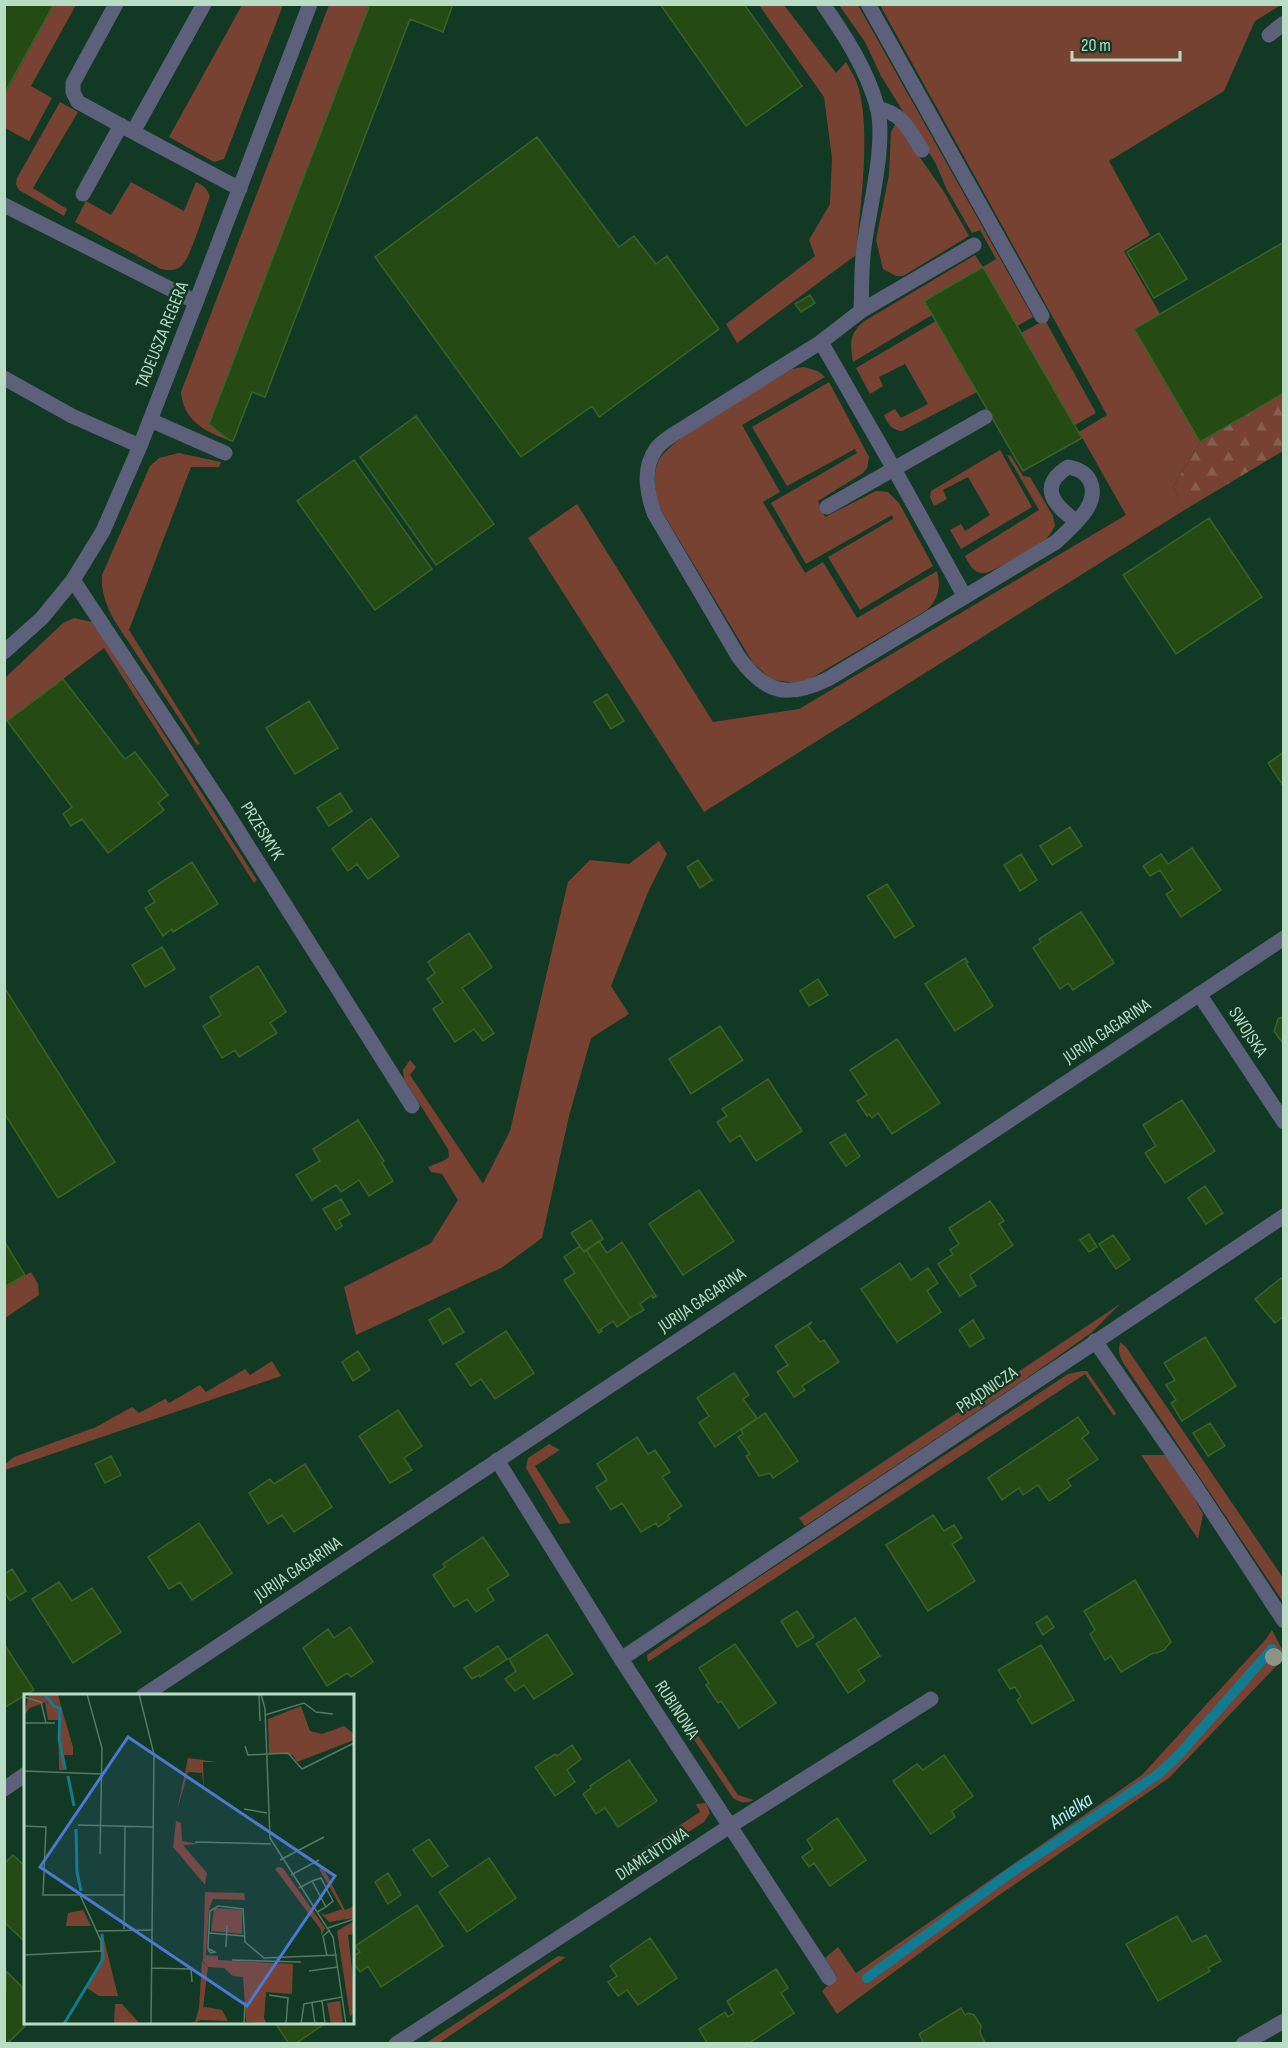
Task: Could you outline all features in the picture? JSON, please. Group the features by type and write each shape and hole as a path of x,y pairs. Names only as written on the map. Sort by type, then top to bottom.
{"street":[{"path":"116,4 73,84 73,92 78,102 240,189"},
{"path":"83,194 127,129 204,4"},
{"name":"TADEUSZA REGERA","path":"4,652 42,618 73,580 103,531 140,446 310,4"},
{"path":"823,4 848,42 865,74 878,108 879,136 874,188 864,249 861,311"},
{"path":"868,4 1042,316"},
{"path":"1269,35 1284,23"},
{"path":"878,108 891,111 899,116 922,150"},
{"path":"4,205 196,302"},
{"path":"974,245 861,311 821,342 674,434 656,449 647,471 648,493 654,513 738,656 751,674 773,689 809,688 828,679 1056,542 1076,521"},
{"path":"821,342 965,597"},
{"path":"4,378 72,416 140,446"},
{"path":"827,507 985,417"},
{"path":"150,420 225,453"},
{"name":"PRZESMYK","path":"73,580 220,802 412,1106"},
{"name":"JURIJA GAGARINA","path":"145,1694 1284,938"},
{"name":"SWOJSKA","path":"1199,993 1284,1122"},
{"name":"PRĄDNICZA","path":"621,1659 1284,1216"},
{"path":"1095,1341 1194,1484 1284,1621"},
{"name":"RUBINOWA","path":"497,1460 621,1659 829,1978"},
{"name":"DIAMENTOWA","path":"396,2043 730,1826 931,1700"},
{"path":"4,1789 24,1775"},
{"path":"1243,2043 1284,2021"}],"green space":[{"path":"54,5 76,5 31,86 52,98 29,141 5,128 5,94"},
{"path":"242,5 283,5 224,159 214,162 169,137"},
{"path":"329,5 370,5 209,424 229,440 197,424 186,410 181,392"},
{"path":"759,5 784,5 836,73 846,62 857,83 861,101 864,122 864,168 856,255 737,343 726,324 815,256 809,240 830,204 832,158 824,97"},
{"path":"839,5 858,5 1033,317 1017,326 982,267 925,301 932,315 853,362 851,350 853,335 863,322 975,255 983,267 996,259 980,230 972,233 947,190 936,164 881,76 865,42"},
{"path":"880,5 1281,5 1255,21 1224,91 1109,161 1150,235 1124,251 1160,314 1200,442 1173,487 1186,509 704,812 528,538 577,504 713,722 799,709 1126,515 1079,432 1107,415"},
{"path":"60,102 78,112 33,188 67,209 64,216 19,190 16,184 17,178"},
{"path":"896,123 944,192 969,236 903,276 896,276 883,269 876,240 889,175 891,132"},
{"path":"131,182 184,211 196,182 201,184 209,194 190,252 178,268 161,269 75,222 86,201 111,215"},
{"path":"1045,320 1096,413 1075,425 1021,333"},
{"path":"936,321 977,392 902,431 895,429 884,415 895,409 901,418 928,404 905,364 879,377 883,386 870,394 856,368"},
{"path":"804,367 818,371 825,377 742,425 780,492 763,502 805,573 823,562 857,618 937,571 939,587 934,601 927,610 808,680 797,683 772,680 753,663 660,508 655,479 658,462 680,439 719,412 792,369"},
{"path":"829,382 869,457 867,468 863,473 818,501 825,517 876,491 888,492 899,503 933,566 860,610 828,557 893,519 892,515 806,564 771,503 857,453 855,449 787,486 752,427"},
{"path":"1283,393 1283,451 1186,509 1173,487 1200,442"},
{"path":"1000,450 1032,507 961,549 950,530 961,524 965,531 990,515 968,477 943,490 947,499 934,506 930,497 931,491"},
{"path":"179,453 221,462 219,467 191,467 129,630 200,744 197,745 114,620 102,587 102,575 150,466 159,458"},
{"path":"1007,455 1011,456 1023,476 1030,477 1053,516 1055,526 1047,538 1035,546 997,568 981,573 972,568 965,556 1039,510"},
{"path":"74,618 92,622 96,627 257,880 254,883 104,648 5,723 5,678 63,623"},
{"path":"659,841 667,854 649,890 611,986 629,1014 591,1038 569,1116 542,1238 501,1268 356,1335 344,1287 431,1243 458,1200 442,1174 431,1172 428,1167 449,1157 448,1149 404,1079 403,1070 410,1060 416,1067 410,1075 483,1184 510,1131 568,882 590,860 629,864"},
{"path":"31,1272 38,1284 39,1295 5,1318 5,1287"},
{"path":"1120,1304 1091,1333 1020,1383 805,1526 799,1518"},
{"path":"1120,1342 1126,1347 1283,1578 1283,1602 1124,1364 1119,1353"},
{"path":"272,1361 281,1376 5,1470 5,1464 14,1457 96,1427 132,1407 139,1413 165,1399 169,1403 200,1385 206,1392 245,1369 250,1375"},
{"path":"1087,1371 1116,1413 1114,1416 1085,1374 648,1662 647,1655 750,1583 1068,1374"},
{"path":"549,1444 560,1450 535,1466 571,1523 559,1524 526,1468 528,1458"},
{"path":"1141,1455 1165,1455 1186,1483 1203,1514 1198,1539"},
{"path":"1272,1630 1283,1651 1283,1659 1169,1778 992,1900 837,2014 822,1991 837,1976 825,1958 838,1947 856,1973 1142,1775"},
{"path":"693,1728 738,1795 754,1800 743,1802 733,1798 689,1732"},
{"path":"706,1803 710,1813 704,1822 637,1865 629,1858 700,1812 696,1804"},
{"path":"558,1956 566,1957 439,2043 426,2043"}],"building":[{"path":"4,4 54,4 4,94"},
{"path":"370,4 453,4 443,32 410,19 265,397 252,392 233,441 229,440 209,424"},
{"path":"660,4 744,4 802,86 746,126"},
{"path":"537,137 619,247 634,236 656,264 667,256 719,329 599,417 592,406 521,457 375,257"},
{"path":"1159,233 1187,279 1154,298 1127,252"},
{"path":"1284,242 1284,393 1200,442 1134,329"},
{"path":"983,267 1082,438 1023,471 924,301"},
{"path":"810,295 815,303 801,312 795,304"},
{"path":"416,416 494,524 436,565 360,457"},
{"path":"354,460 432,569 375,610 297,501"},
{"path":"1209,518 1262,597 1176,654 1123,575"},
{"path":"63,679 125,759 135,752 168,795 158,803 164,810 108,853 82,819 71,826 63,814 72,807 7,721"},
{"path":"607,694 624,721 611,729 594,702"},
{"path":"309,701 338,748 295,774 266,728"},
{"path":"1284,752 1284,787 1268,763"},
{"path":"340,793 352,811 329,826 317,808"},
{"path":"371,818 399,856 368,879 357,864 348,871 332,849"},
{"path":"1070,827 1082,846 1052,865 1040,846"},
{"path":"1192,848 1221,890 1181,917 1166,894 1173,890 1160,870 1150,876 1143,866 1161,854 1168,864"},
{"path":"1021,854 1037,880 1020,891 1004,865"},
{"path":"698,860 712,880 700,888 687,867"},
{"path":"192,862 218,904 163,936 145,908 155,902 148,891"},
{"path":"887,884 914,926 895,938 867,896"},
{"path":"1081,912 1114,963 1073,990 1068,983 1060,989 1033,948 1041,942 1039,939"},
{"path":"469,933 492,967 462,988 494,1033 483,1041 474,1029 455,1042 433,1009 443,1002 427,979 435,973 428,962"},
{"path":"162,947 175,969 145,987 132,965"},
{"path":"965,958 993,1006 955,1031 925,984"},
{"path":"258,966 286,1012 270,1023 277,1033 239,1057 235,1050 222,1058 203,1026 221,1015 210,997"},
{"path":"818,979 828,995 809,1006 800,991"},
{"path":"4,987 115,1162 58,1198 4,1113"},
{"path":"1284,1016 1284,1045 1274,1031 1278,1019"},
{"path":"720,1026 743,1060 691,1094 669,1059"},
{"path":"897,1039 940,1103 892,1134 878,1113 872,1118 869,1114 867,1116 857,1101 867,1095 850,1070"},
{"path":"768,1079 802,1131 756,1161 740,1135 730,1142 717,1122 727,1116 722,1109"},
{"path":"1182,1100 1215,1151 1165,1183 1145,1153 1156,1146 1143,1125"},
{"path":"358,1120 384,1161 382,1163 393,1181 369,1196 359,1180 341,1192 336,1185 312,1200 296,1175 320,1161 313,1149"},
{"path":"845,1134 860,1156 846,1166 830,1143"},
{"path":"1205,1186 1223,1213 1206,1224 1188,1198"},
{"path":"699,1190 734,1241 683,1275 649,1224"},
{"path":"341,1199 350,1214 339,1220 342,1226 336,1230 323,1209"},
{"path":"990,1201 1004,1221 999,1224 1013,1245 970,1275 976,1286 960,1296 938,1264 953,1254 950,1250 959,1244 949,1228"},
{"path":"591,1220 603,1239 584,1252 571,1233"},
{"path":"1089,1234 1097,1247 1089,1252 1080,1240"},
{"path":"1113,1235 1130,1259 1116,1269 1099,1244"},
{"path":"4,1241 25,1275 4,1287"},
{"path":"599,1241 607,1253 622,1242 656,1296 653,1298 652,1295 640,1304 644,1310 630,1318 586,1250"},
{"path":"580,1246 584,1252 586,1250 630,1318 617,1327 613,1321 599,1333 564,1280 575,1273 564,1257"},
{"path":"900,1263 911,1280 928,1268 938,1283 927,1291 941,1312 897,1342 861,1289"},
{"path":"1281,1278 1284,1281 1284,1316 1275,1323 1255,1299"},
{"path":"449,1308 464,1332 443,1344 429,1320"},
{"path":"973,1320 984,1338 970,1347 959,1330"},
{"path":"812,1322 808,1326 820,1342 824,1340 839,1362 802,1386 805,1390 794,1397 777,1372 788,1365 775,1346"},
{"path":"506,1331 534,1373 495,1399 481,1379 471,1386 456,1364"},
{"path":"1205,1337 1236,1386 1182,1421 1171,1403 1176,1400 1166,1385 1175,1380 1164,1363"},
{"path":"358,1351 370,1370 353,1381 342,1362"},
{"path":"734,1373 749,1395 743,1399 757,1418 715,1447 699,1423 709,1416 697,1398"},
{"path":"398,1410 422,1446 404,1458 412,1470 390,1483 359,1436"},
{"path":"765,1413 798,1461 773,1478 770,1473 759,1476 746,1456 750,1454 738,1437 743,1434 741,1430"},
{"path":"1078,1417 1089,1433 1082,1438 1098,1459 1067,1480 1071,1486 1049,1501 1038,1485 1023,1495 1019,1488 1002,1500 988,1478"},
{"path":"1210,1423 1225,1446 1208,1456 1193,1433"},
{"path":"637,1437 648,1454 655,1450 670,1472 662,1477 682,1506 668,1515 670,1519 658,1527 656,1523 641,1532 622,1503 611,1510 596,1487 607,1480 597,1464"},
{"path":"111,1456 121,1475 105,1483 95,1464"},
{"path":"305,1464 332,1507 294,1532 282,1515 268,1524 249,1493 270,1479 274,1484"},
{"path":"933,1515 944,1531 954,1525 962,1538 952,1544 975,1581 928,1611 886,1545"},
{"path":"199,1523 232,1573 192,1600 180,1582 169,1589 148,1557"},
{"path":"483,1537 509,1575 487,1589 494,1600 476,1612 467,1599 454,1607 433,1575 445,1567 443,1564"},
{"path":"12,1569 26,1591 10,1601 4,1591 4,1574"},
{"path":"1135,1580 1171,1642 1164,1650 1153,1653 1121,1672 1111,1656 1105,1660 1090,1634 1095,1630 1084,1611"},
{"path":"59,1582 72,1601 92,1588 121,1632 73,1663 32,1599"},
{"path":"797,1611 814,1637 797,1647 781,1621"},
{"path":"1047,1616 1054,1627 1043,1635 1036,1623"},
{"path":"855,1618 880,1656 858,1670 865,1681 848,1693 816,1644"},
{"path":"350,1627 373,1662 351,1677 347,1673 327,1686 303,1648 328,1629 334,1638"},
{"path":"547,1634 573,1674 534,1699 524,1685 515,1691 505,1679 516,1671 509,1659"},
{"path":"4,1644 34,1690 4,1708"},
{"path":"735,1644 776,1703 739,1728 721,1701 718,1703 706,1685 709,1683 699,1668"},
{"path":"1041,1645 1074,1700 1032,1724 1017,1700 1021,1697 1015,1687 1010,1689 998,1670"},
{"path":"498,1646 507,1659 480,1677 479,1675 472,1679 464,1668"},
{"path":"572,1745 581,1759 567,1770 575,1782 555,1796 535,1767"},
{"path":"944,1755 973,1796 952,1811 955,1817 931,1834 893,1781 917,1764 923,1770"},
{"path":"629,1760 657,1801 618,1827 605,1808 596,1814 583,1794 591,1788 590,1786"},
{"path":"837,1818 866,1860 830,1886 814,1863 809,1867 802,1857 813,1849 807,1840"},
{"path":"429,1839 448,1866 432,1877 413,1850"},
{"path":"13,1855 24,1865 24,1941 4,1922 4,1864"},
{"path":"489,1858 516,1898 467,1932 439,1892"},
{"path":"388,1873 401,1895 388,1904 375,1882"},
{"path":"417,1905 443,1946 381,1987 368,1966 360,1972 354,1964 354,1956 360,1952 355,1946"},
{"path":"1177,1916 1192,1942 1206,1935 1221,1961 1208,1968 1210,1971 1158,2001 1126,1944"},
{"path":"650,1938 677,1978 638,2005 627,1990 618,1996 608,1982 617,1976 610,1966"},
{"path":"776,1969 788,1988 781,1993 794,2013 748,2044 708,2044 699,2029 725,2012 728,2017 734,2013 727,2001"},
{"path":"6,1971 24,1989 24,2024 27,2024 7,2044 4,2044"},
{"path":"961,2008 965,2015 968,2013 974,2015 981,2026 980,2033 986,2044 924,2044 919,2034"},
{"path":"276,2024 324,2024 295,2044 289,2044"}],"waterway":[{"name":"Anielka","path":"867,1978 1009,1874 1157,1775 1175,1759 1272,1649"}]}
